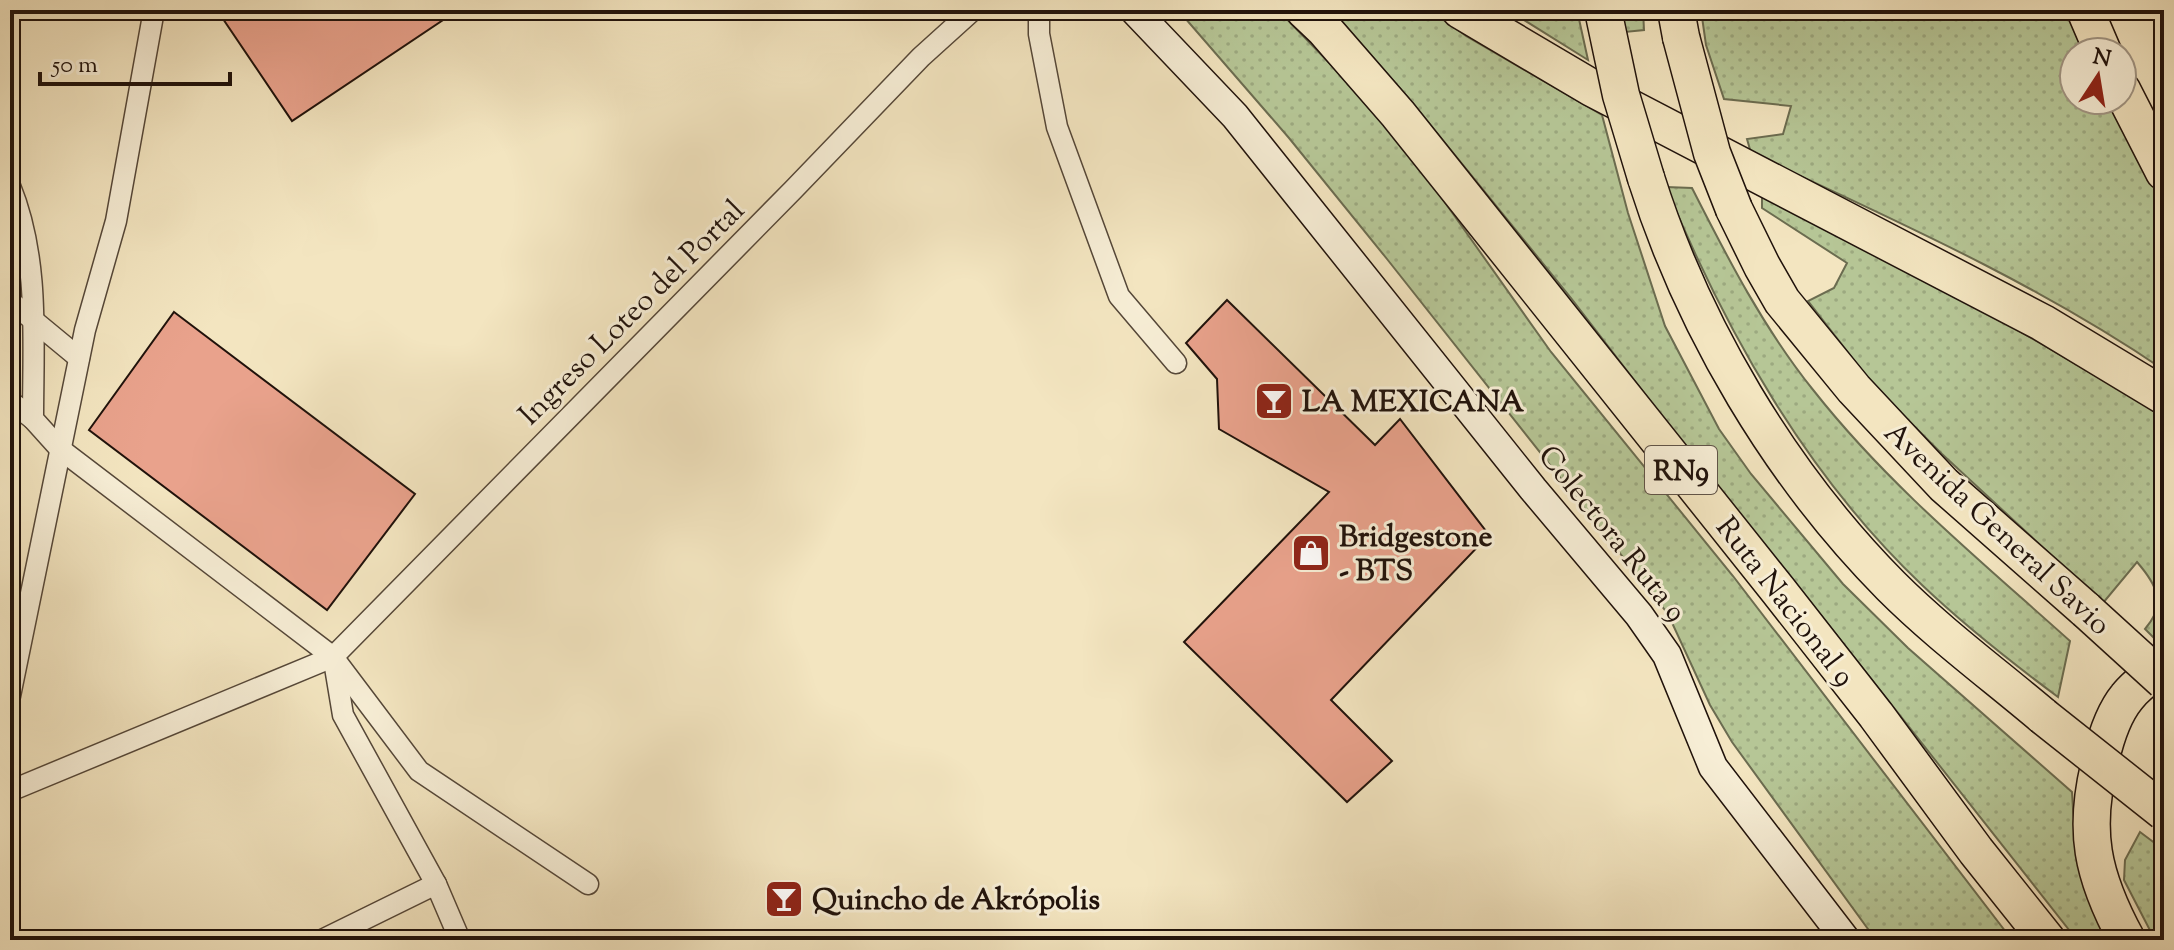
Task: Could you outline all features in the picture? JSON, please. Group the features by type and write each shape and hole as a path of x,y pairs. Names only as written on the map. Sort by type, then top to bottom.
{"highway":[{"name":"Ruta Nacional 9","path":"1304,10 1398,114 1778,590 2047,940"},
{"path":"1460,10 1592,88 2043,323 2164,396"},
{"path":"1603,10 1621,95 1674,257 1711,338 1772,438 1859,550 1915,609 2164,812"},
{"path":"2085,10 2096,36"},
{"name":"Avenida General Savio","path":"1679,23 1691,81 1712,153 1734,209 1782,301 1854,389 1944,485 2164,681"},
{"path":"2135,116 2164,172"},
{"path":"2127,940 2093,857 2091,806 2105,740 2114,718 2126,698 2164,665"},
{"path":"1976,851 2030,940"}],"street":[{"path":"10,696 79,358 116,221 154,10"},
{"name":"Ingreso Loteo del Portal","path":"333,657 921,57 973,10"},
{"path":"1039,10 1039,34 1057,127 1119,296 1176,363"},
{"name":"Colectora Ruta 9","path":"1134,10 1235,116 1533,489 1639,615 1667,655 1713,767 1846,940"},
{"path":"10,186 21,213 33,282 33,419"},
{"path":"10,301 79,358"},
{"path":"10,401 33,419 60,449 333,657 419,771 588,884"},
{"path":"10,791 333,657"},
{"path":"333,657 343,715 436,884 460,940"},
{"path":"322,940 436,884"}],"green space":[{"path":"1178,10 1278,10 1340,74 1417,163 1551,352 1733,576 2012,940 1876,940 1732,742 1710,705 1668,614 1289,138"},
{"path":"1332,10 1431,10 1466,36 1602,115 1628,213 1665,326 1719,429 1751,474 1843,584 1908,648 2072,792 2080,852 2113,940 2077,940 1728,502 1571,298 1410,100"},
{"path":"1508,10 1577,10 1588,60"},
{"path":"1622,10 1643,10 1644,30 1625,32"},
{"path":"1701,10 2066,10 2078,36 2058,36 2058,116 2117,116 2164,204 2164,370 2014,280 1910,227 1751,153 1747,139 1783,134 1791,106 1724,99 1706,45"},
{"path":"1666,187 1692,188 1763,318 1814,391 1873,459 1937,522 2070,641 2058,697 1938,600 1880,542 1842,497 1806,449 1743,348 1689,241"},
{"path":"1762,194 1897,259 2164,416 2164,638 2159,643 2145,629 2156,611 2157,595 2137,562 2103,603 1942,454 1875,387 1808,301 1834,288 1847,263 1762,208"},
{"path":"2140,832 2164,850 2164,940 2155,940 2124,880 2125,860"}],"building":[{"path":"217,10 458,10 292,121"},
{"path":"1227,300 1375,445 1400,419 1489,535 1331,700 1392,761 1347,802 1184,642 1329,492 1219,429 1217,379 1186,343"},
{"path":"174,312 415,494 327,610 89,430"}],"place":[{"name":"LA MEXICANA","path":"1274,401"},
{"name":"Bridgestone - BTS","path":"1311,553"},
{"name":"Quincho de Akrópolis","path":"784,899"}]}
